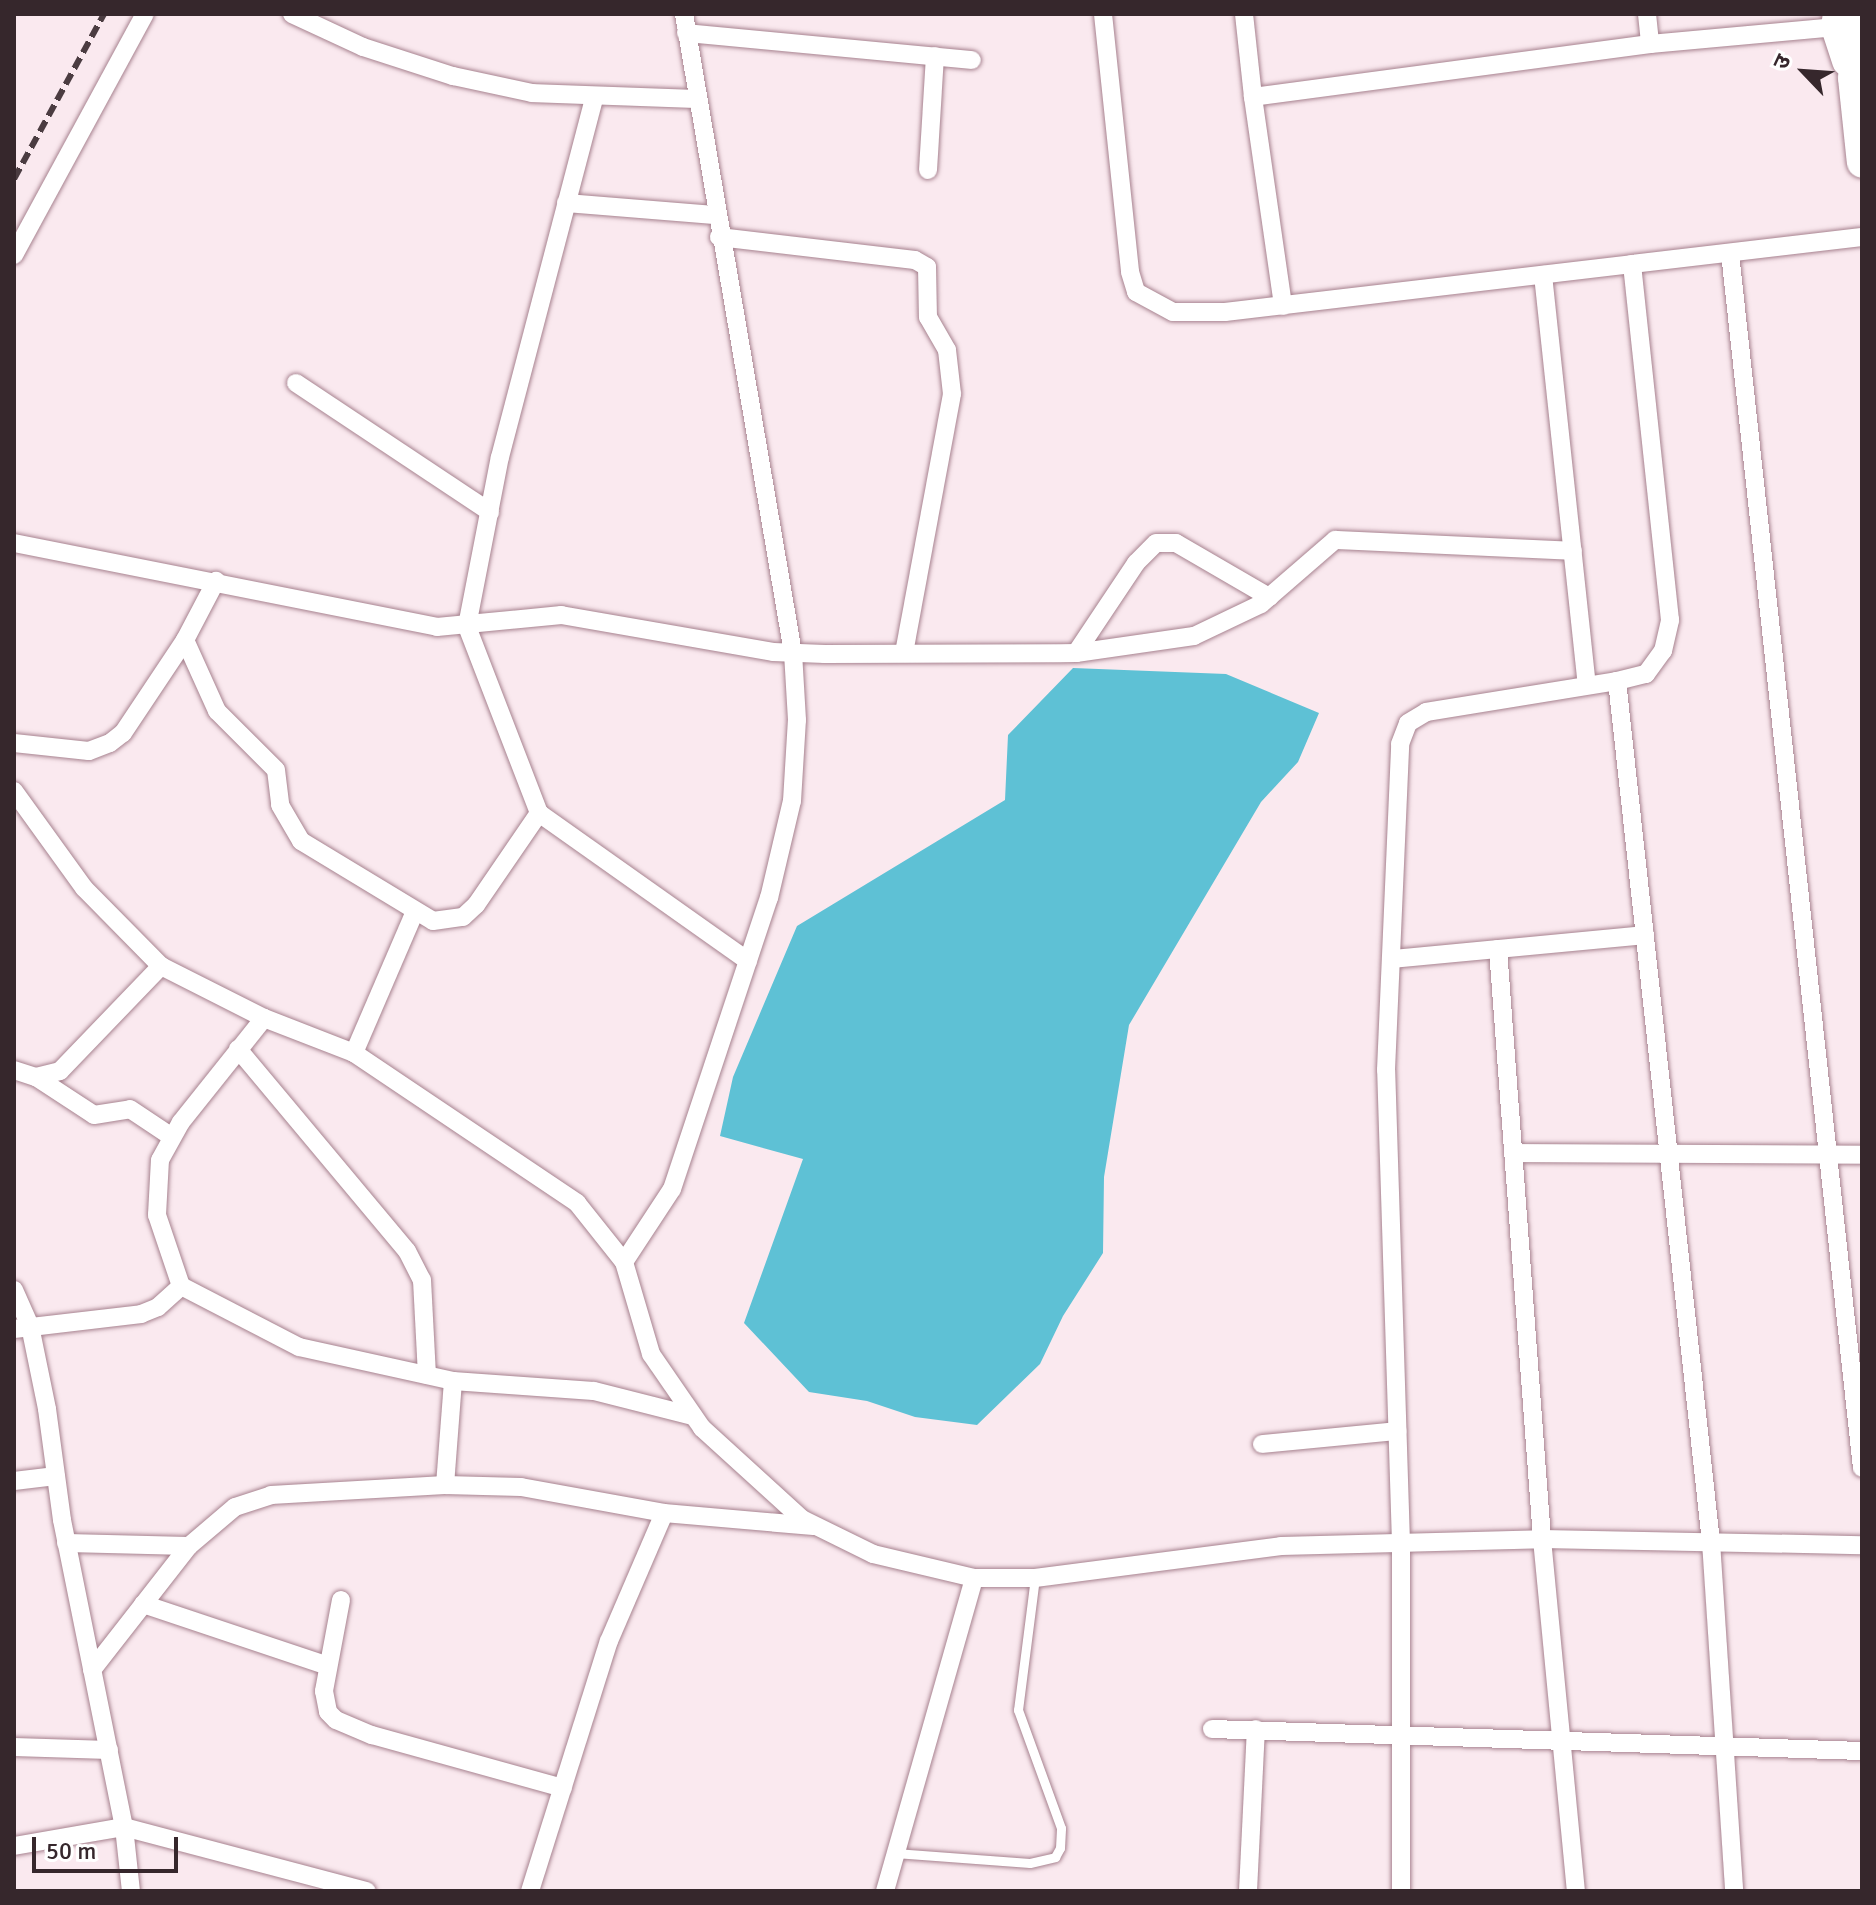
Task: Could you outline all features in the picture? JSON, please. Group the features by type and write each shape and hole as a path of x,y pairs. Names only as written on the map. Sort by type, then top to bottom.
{"main road":[{"path":"1844,18 1861,143"}],"street":[{"path":"14,255 145,14"},
{"path":"292,14 363,47 453,76 532,93 594,99 694,99"},
{"path":"665,14 685,23 972,60"},
{"path":"1103,14 1127,259 1136,292 1173,312 1283,306 1862,237"},
{"path":"1244,14 1283,306"},
{"path":"1647,14 1650,44"},
{"path":"1253,97 1844,18"},
{"path":"624,1262 672,1189 748,961 792,801 797,720 793,653 694,99 685,23"},
{"path":"928,170 935,56"},
{"path":"594,99 500,457 467,626 539,813 748,961"},
{"path":"566,203 715,215"},
{"path":"719,237 915,260 927,267 928,317 947,350 952,394 904,653"},
{"path":"1730,253 1862,1468"},
{"path":"1401,1891 1401,1543 1386,1070 1400,744 1408,723 1426,712 1617,681 1646,674 1655,664 1670,620 1632,264"},
{"path":"1543,275 1587,685"},
{"path":"296,383 490,512"},
{"path":"14,543 420,624 467,626 532,614 561,615 793,653 1076,653 1194,636 1243,617 1335,540 1573,551"},
{"path":"1076,653 1136,563 1156,543 1176,543 1269,597"},
{"path":"14,743 89,751 110,743 123,733 185,640 216,581"},
{"path":"185,640 217,711 276,770 280,805 301,841 414,914 433,921 463,917 539,813"},
{"path":"1617,681 1711,1542 1734,1891"},
{"path":"14,791 84,888 161,966 264,1018 354,1053 577,1203 624,1262 651,1354 693,1416 815,1526 873,1554 974,1578 1035,1578 1281,1546 1542,1539 1862,1545"},
{"path":"354,1053 414,914"},
{"path":"1392,959 1645,935"},
{"path":"1498,949 1542,1539 1576,1891"},
{"path":"36,1077 60,1071 161,966"},
{"path":"264,1018 172,1137 155,1191 157,1215 181,1286 299,1347 453,1381 594,1391 693,1416"},
{"path":"238,1049 407,1251 422,1280 427,1375"},
{"path":"14,1070 36,1077 94,1115 130,1109 172,1137"},
{"path":"1513,1153 1862,1155"},
{"path":"22,1327 141,1314 158,1307 181,1286"},
{"path":"14,1290 56,1476 66,1543 124,1827 131,1891"},
{"path":"445,1485 453,1381"},
{"path":"1262,1444 1397,1431"},
{"path":"14,1481 56,1476"},
{"path":"92,1670 189,1546 235,1507 271,1495 445,1485 521,1487 664,1513 815,1526"},
{"path":"530,1891 609,1641 664,1513"},
{"path":"66,1543 189,1546"},
{"path":"885,1891 974,1578"},
{"path":"341,1600 328,1666 325,1702 328,1712 343,1724 563,1788"},
{"path":"143,1604 328,1666"},
{"path":"1212,1729 1401,1731 1562,1741 1862,1751"},
{"path":"1248,1891 1256,1729"},
{"path":"14,1747 109,1750"},
{"path":"14,1846 124,1827 367,1891"}],"lane":[{"path":"895,1853 1030,1863 1045,1862 1060,1848 1061,1828 1018,1710 1035,1578"}],"water":[{"path":"1073,668 1226,674 1319,713 1298,762 1261,802 1129,1025 1104,1177 1103,1253 1063,1316 1040,1364 977,1425 915,1417 867,1401 809,1392 744,1323 803,1159 720,1136 733,1077 797,926 1005,800 1008,735"}],"railway":[{"path":"14,179 104,14"}]}
